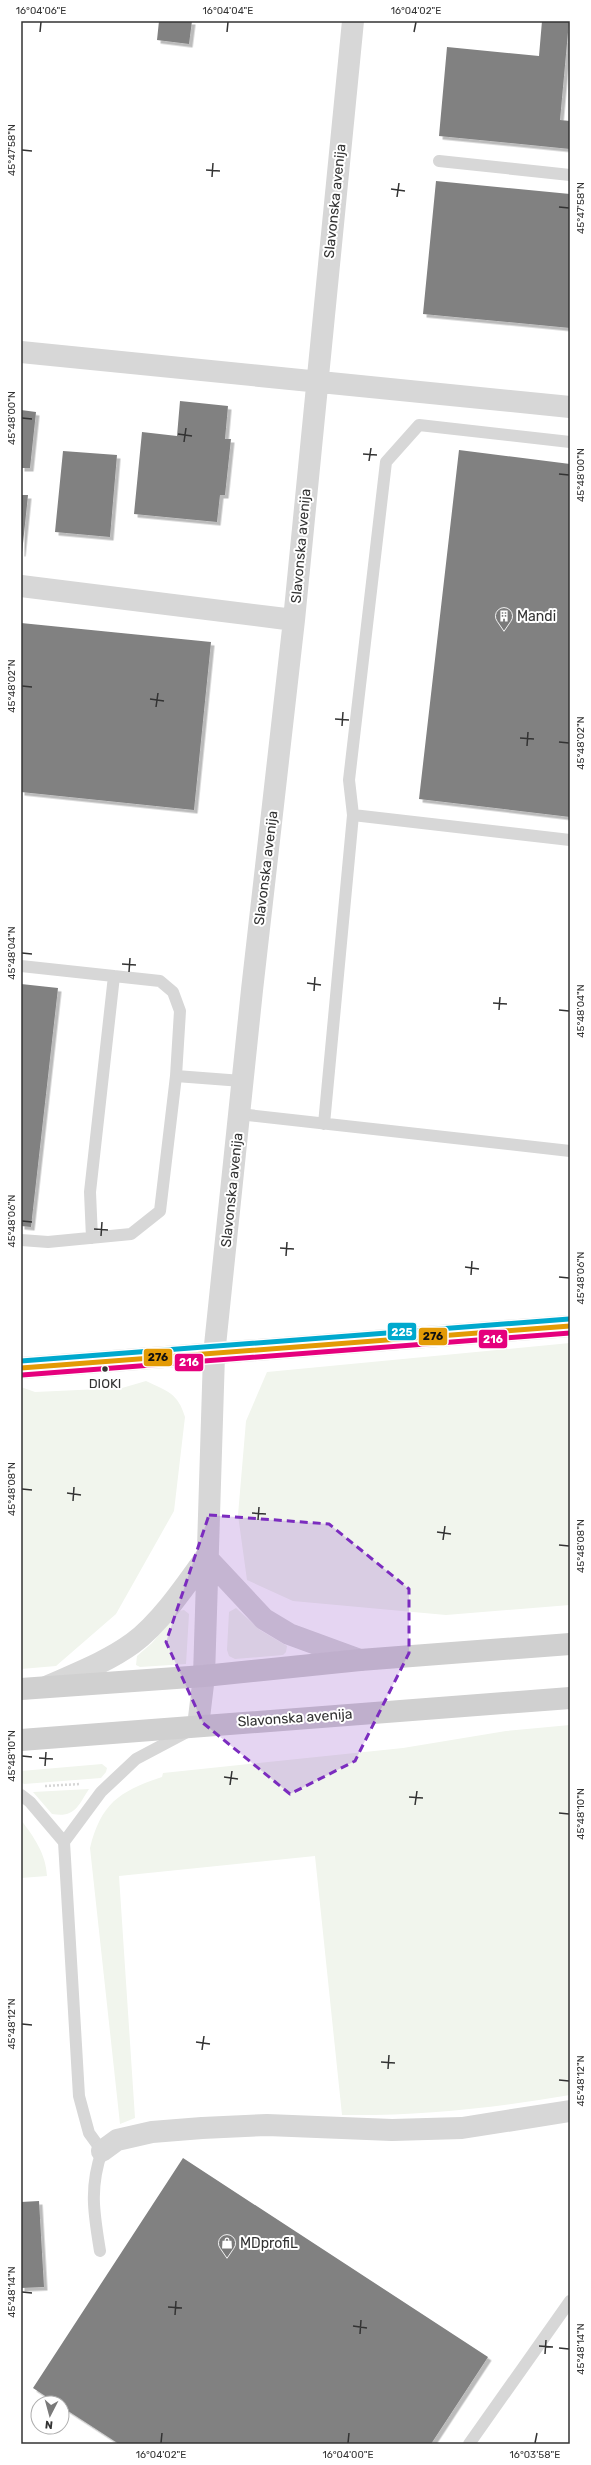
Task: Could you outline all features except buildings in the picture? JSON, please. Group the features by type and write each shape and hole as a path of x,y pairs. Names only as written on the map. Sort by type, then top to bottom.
{"main road":[{"path":"21,1689 204,1676 360,1660 570,1644"},
{"name":"Slavonska avenija","path":"21,1740 570,1698"}],"street":[{"name":"Slavonska avenija","path":"198,1726 204,1676 206,1557 214,1354 240,1114 242,1081 294,620 353,21"},
{"path":"21,352 570,407"},
{"path":"21,586 294,620"},
{"path":"21,1368 570,1326"},
{"path":"46,1687 94,1665 134,1642 173,1603 206,1557 264,1619 289,1634 360,1660"},
{"path":"102,2151 118,2140 152,2132 267,2125 392,2130 462,2128 570,2110"}],"lane":[{"path":"439,161 570,175"},
{"path":"324,1124 353,815 349,780 386,462 419,424 570,442"},
{"path":"353,815 570,840"},
{"path":"21,966 160,981 173,992 180,1011 176,1076 160,1211 131,1234 48,1242 21,1240"},
{"path":"92,1238 90,1192 114,976"},
{"path":"176,1076 242,1081"},
{"path":"240,1114 570,1151"},
{"path":"64,1842 101,1792 136,1759 198,1726"},
{"path":"21,1795 30,1802 64,1842 79,2096 89,2132 102,2151 94,2172 93,2200 100,2251"},
{"path":"469,2444 570,2301"}],"path":[{"path":"44,1786 87,1783"}],"highlighted area":[{"path":"209,1515 329,1524 409,1589 409,1653 355,1761 290,1794 203,1723 166,1642"}],"shaded area":[{"path":"570,1343 570,1605 446,1615 293,1601 247,1580 238,1515 246,1421 267,1372"},
{"path":"146,1381 166,1390 171,1394 179,1403 185,1417 174,1511 116,1614 56,1666 21,1669 21,1387 35,1392 122,1388"},
{"path":"236,1608 260,1630 287,1646 286,1652 283,1655 235,1659 229,1656 227,1650 229,1612"},
{"path":"184,1610 189,1614 186,1664 140,1667 136,1665 137,1656 152,1643 179,1611"},
{"path":"570,1725 570,2095 513,2104 428,2113 342,2115 315,1856 119,1876 135,2118 120,2124 90,1848 100,1820 114,1801 147,1782 162,1777 163,1773 403,1748 506,1731"},
{"path":"102,1764 107,1768 106,1772 101,1778 24,1784 21,1782 21,1771"},
{"path":"89,1789 75,1809 66,1814 60,1815 52,1814 33,1792"},
{"path":"21,1820 35,1839 42,1853 47,1876 21,1878"}],"transit line":[{"name":"225","path":"21,1361 569,1319"},
{"name":"276","path":"21,1368 570,1326"},
{"name":"216","path":"22,1375 570,1333"}],"place":[{"name":"Mandi","path":"504,631"},
{"name":"DIOKI","path":"105,1369"},
{"name":"MDprofiL","path":"227,2258"}]}
